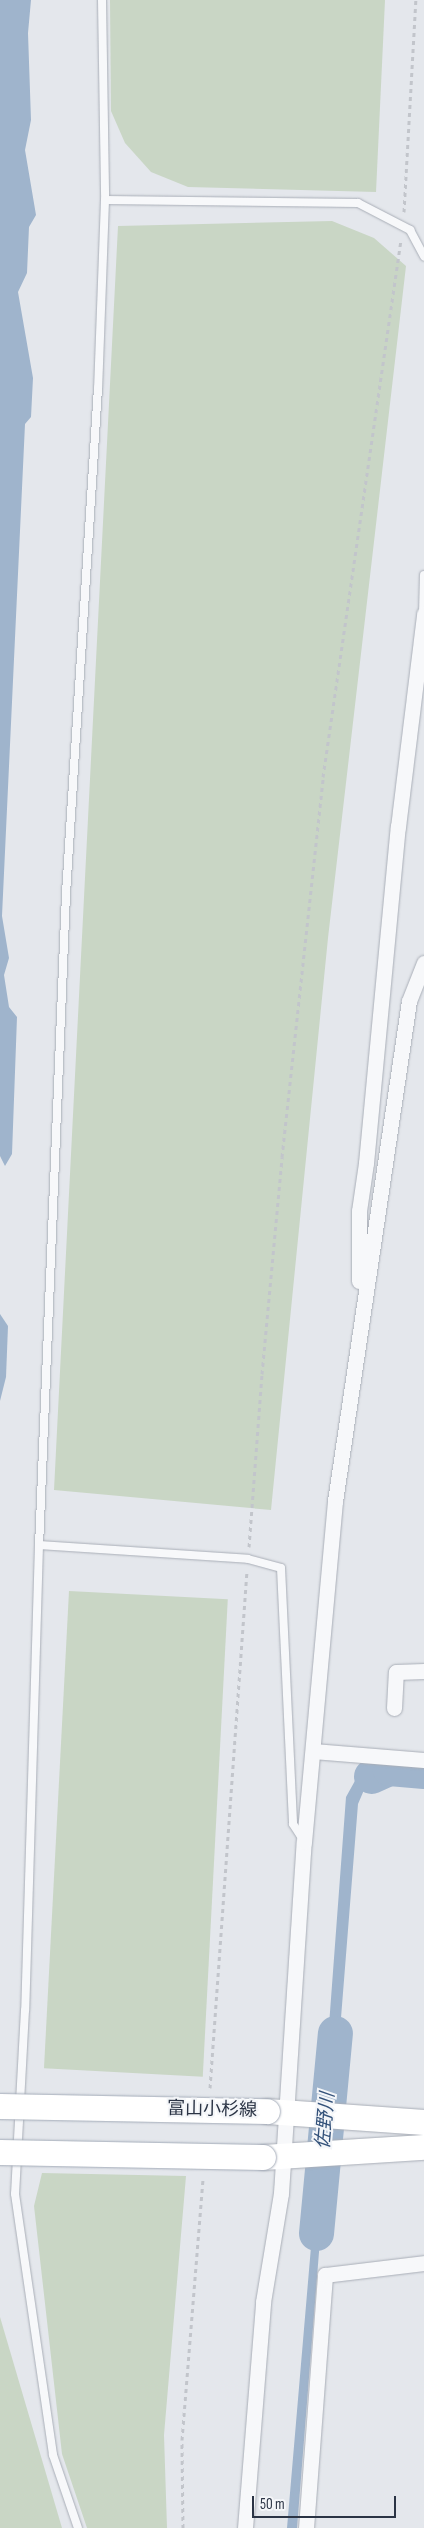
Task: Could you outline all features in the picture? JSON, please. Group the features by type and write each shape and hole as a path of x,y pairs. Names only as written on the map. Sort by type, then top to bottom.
{"main road":[{"name":"富山小杉線","path":"0,2106 277,2112 424,2122"},
{"path":"0,2152 273,2157 424,2147"}],"street":[{"path":"360,1332 359,1211 366,1163 398,827 423,617"},
{"path":"245,2528 263,2302 281,2193 273,2157 313,1751 335,1501 410,1001 424,963"},
{"path":"394,1708 396,1672 424,1671"},
{"path":"313,1751 424,1760"},
{"path":"306,2528 325,2275 424,2263"}],"lane":[{"path":"78,2528 54,2455 15,2194 25,2010 39,1545 66,894 98,388 105,200 102,0"},
{"path":"105,200 358,203 410,230 424,256"},
{"path":"423,617 424,574"},
{"path":"39,1545 248,1559 281,1568 293,1824 304,1842"}],"path":[{"path":"209,2098 262,1374 282,1157 322,776 403,226 416,0"},
{"path":"182,2528 182,2440 203,2176"}],"green space":[{"path":"110,0 385,0 376,192 188,187 151,172 125,143 111,111"},
{"path":"332,221 374,238 406,266 328,938 271,1510 54,1490 118,226"},
{"path":"69,1591 228,1599 203,2077 44,2068"},
{"path":"42,2173 186,2176 164,2435 167,2528 87,2528 62,2454 34,2206"},
{"path":"0,2317 62,2528 0,2528"}],"water":[{"path":"0,0 31,0 28,33 31,120 25,150 36,215 29,227 27,273 18,292 33,378 31,417 25,424 2,916 9,958 4,975 9,1007 17,1017 12,1154 5,1166 0,1156"},
{"path":"0,1314 8,1326 6,1377 0,1401"},
{"path":"381,1763 415,1763 416,1776 392,1773 375,1780 364,1790 358,1804 336,2081 325,2079 346,1797 356,1779 368,1768"},
{"path":"327,2185 323,2202 297,2528 287,2528 315,2200 312,2188"}],"waterway":[{"name":"佐野川","path":"371,1776 389,1768 424,1771"},
{"name":"佐野川","path":"316,2233 335,2033"}]}
